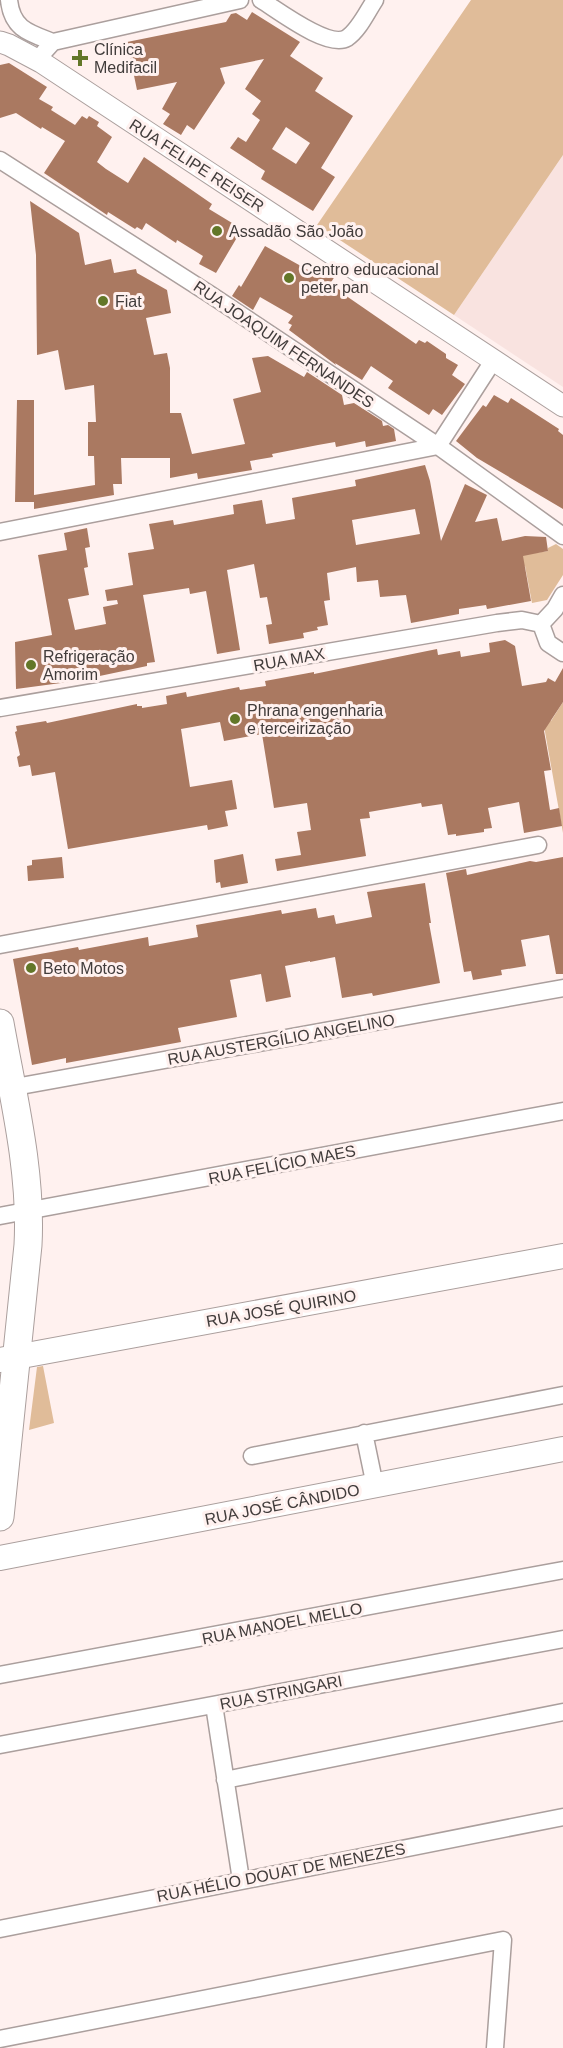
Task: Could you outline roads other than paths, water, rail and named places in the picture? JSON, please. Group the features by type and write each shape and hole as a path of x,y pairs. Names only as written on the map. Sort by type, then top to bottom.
{"main road":[{"path":"0,1023 6,1089 26,1174 30,1211 28,1245 8,1358 0,1517"},
{"name":"RUA JOSÉ QUIRINO","path":"8,1358 563,1256"},
{"name":"RUA JOSÉ CÂNDIDO","path":"0,1558 563,1449"}],"street":[{"path":"9,0 12,18 21,28 53,42"},
{"path":"40,62 44,52 53,42 240,0"},
{"path":"261,0 318,35 338,41 347,38 355,31 375,0"},
{"name":"RUA FELIPE REISER","path":"3,40 40,62 563,406"},
{"name":"RUA JOAQUIM FERNANDES","path":"0,160 211,295 438,446 563,536"},
{"path":"0,532 438,446 493,361"},
{"path":"563,595 555,609 541,624 548,643 563,653"},
{"name":"RUA MAX","path":"0,708 497,623 522,620 541,624"},
{"path":"0,945 538,845"},
{"name":"RUA AUSTERGÍLIO ANGELINO","path":"6,1089 563,987"},
{"name":"RUA FELÍCIO MAES","path":"0,1216 563,1111"},
{"path":"252,1456 563,1395"},
{"path":"364,1433 375,1486"},
{"name":"RUA MANOEL MELLO","path":"0,1675 563,1570"},
{"name":"RUA STRINGARI","path":"0,1745 563,1639"},
{"path":"214,1705 241,1880"},
{"path":"225,1780 563,1712"},
{"name":"RUA HÉLIO DOUAT DE MENEZES","path":"0,1929 241,1880 560,1820"},
{"path":"0,2039 503,1940 495,2048"}],"place":[{"name":"Clínica Medifacil","path":"80,58"},
{"name":"Assadão São João","path":"217,231"},
{"name":"Centro educacional peter pan","path":"289,278"},
{"name":"Fiat","path":"103,301"},
{"name":"Refrigeração Amorim","path":"31,665"},
{"name":"Phrana engenharia e terceirização","path":"235,719"},
{"name":"Beto Motos","path":"31,968"}]}
